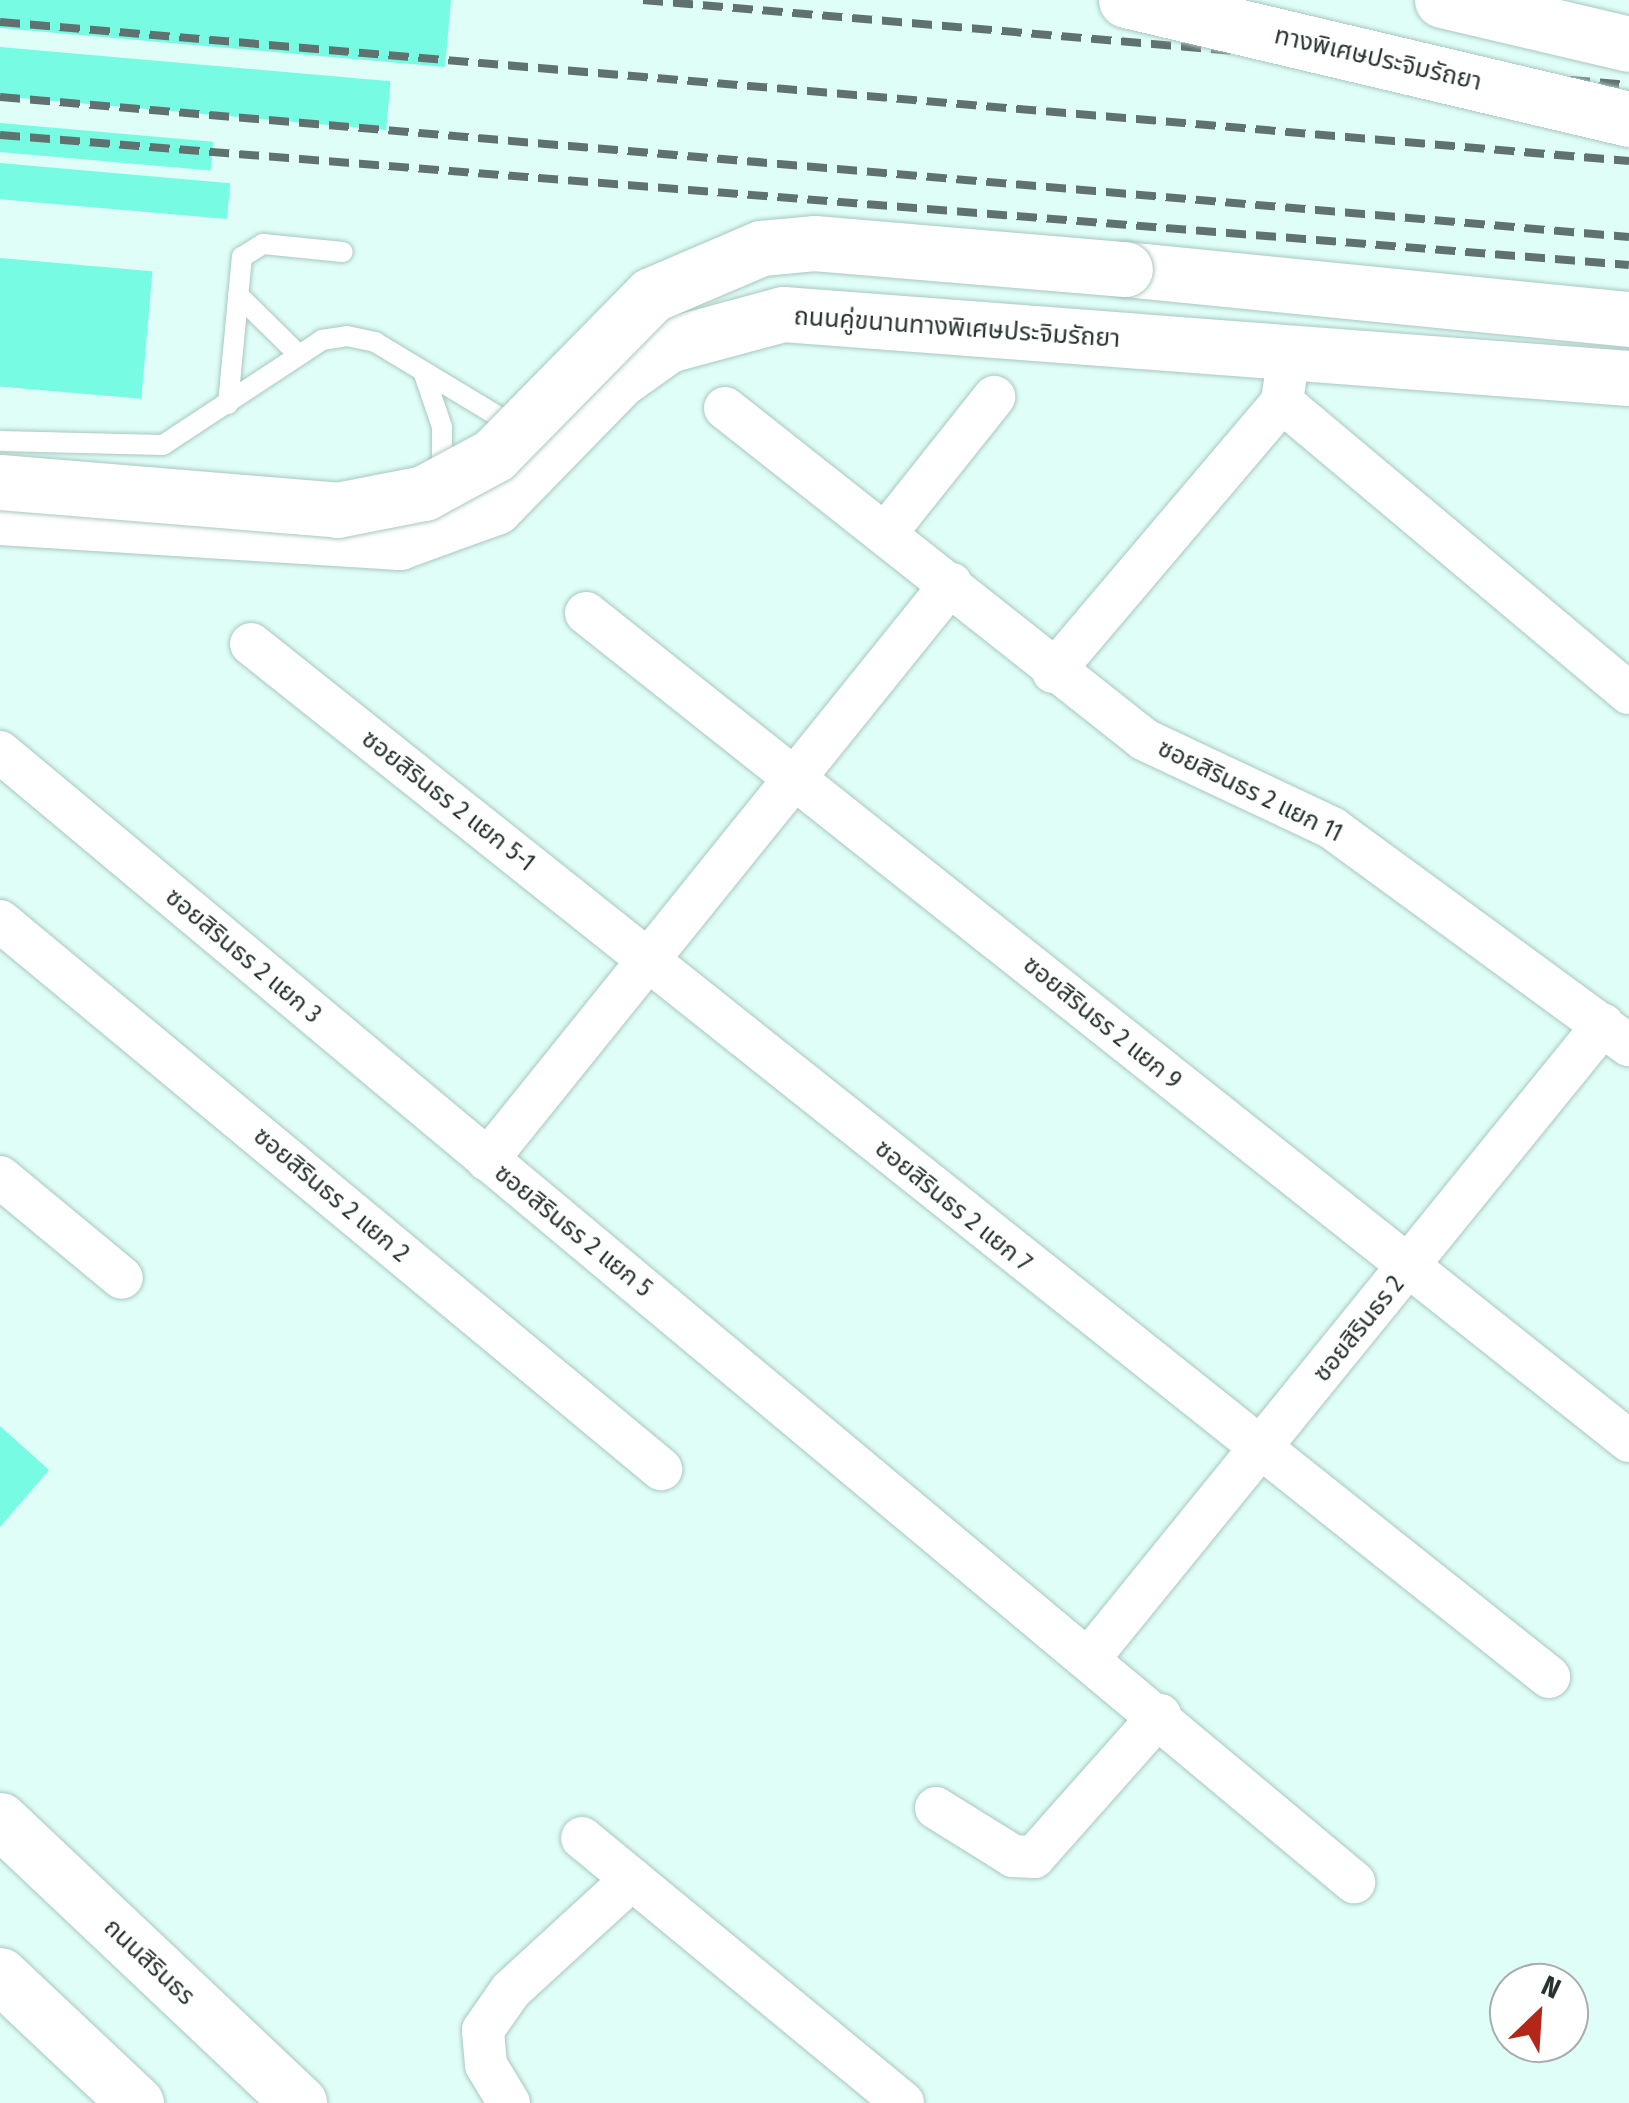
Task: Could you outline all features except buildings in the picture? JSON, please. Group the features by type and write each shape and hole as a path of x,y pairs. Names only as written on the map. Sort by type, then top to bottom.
{"main road":[{"name":"ทางพิเศษประจิมรัถยา","path":"1126,0 1629,119"},
{"path":"1442,0 1629,44"},
{"path":"0,482 354,507 424,494 494,455 651,296 761,248 814,242 1629,319"},
{"name":"ถนนคู่ขนานทางพิเศษประจิมรัถยา","path":"0,518 400,542 494,507 668,345 784,314 1285,378 1629,378"},
{"name":"ถนนสิรินธร","path":"0,1820 298,2103"},
{"path":"0,1975 136,2103"}],"street":[{"path":"1053,672 1285,378 1629,693"},
{"path":"886,532 994,397"},
{"name":"ซอยสิรินธร 2 แยก 11","path":"725,408 951,584 1053,672 1217,780 1332,828 1616,1035"},
{"name":"ซอยสิรินธร 2 แยก 5","path":"951,584 487,1160 1091,1656 1354,1882"},
{"name":"ซอยสิรินธร 2 แยก 9","path":"586,613 1629,1440"},
{"name":"ซอยสิรินธร 2 แยก 5-1","path":"251,644 646,958"},
{"name":"ซอยสิรินธร 2 แยก 3","path":"0,752 487,1160"},
{"name":"ซอยสิรินธร 2 แยก 2","path":"0,922 661,1469"},
{"name":"ซอยสิรินธร 2 แยก 7","path":"646,958 1260,1453 1548,1677"},
{"name":"ซอยสิรินธร 2","path":"1091,1656 1408,1268 1616,1035"},
{"path":"0,1177 122,1278"},
{"path":"936,1808 1013,1856 1034,1858 1160,1715"},
{"path":"582,1838 903,2103"},
{"path":"509,2103 486,2065 483,2030 512,1990 632,1879"}],"lane":[{"path":"228,404 238,295 249,248 343,252"},
{"path":"238,295 299,355"},
{"path":"0,441 163,445 299,355 347,336 424,374 519,429 572,432"},
{"path":"400,542 429,512 442,480 442,427 424,374"}],"railway":[{"path":"643,0 1629,85"},
{"path":"0,22 1629,161"},
{"path":"0,97 1629,237"},
{"path":"0,135 1629,265"}]}
